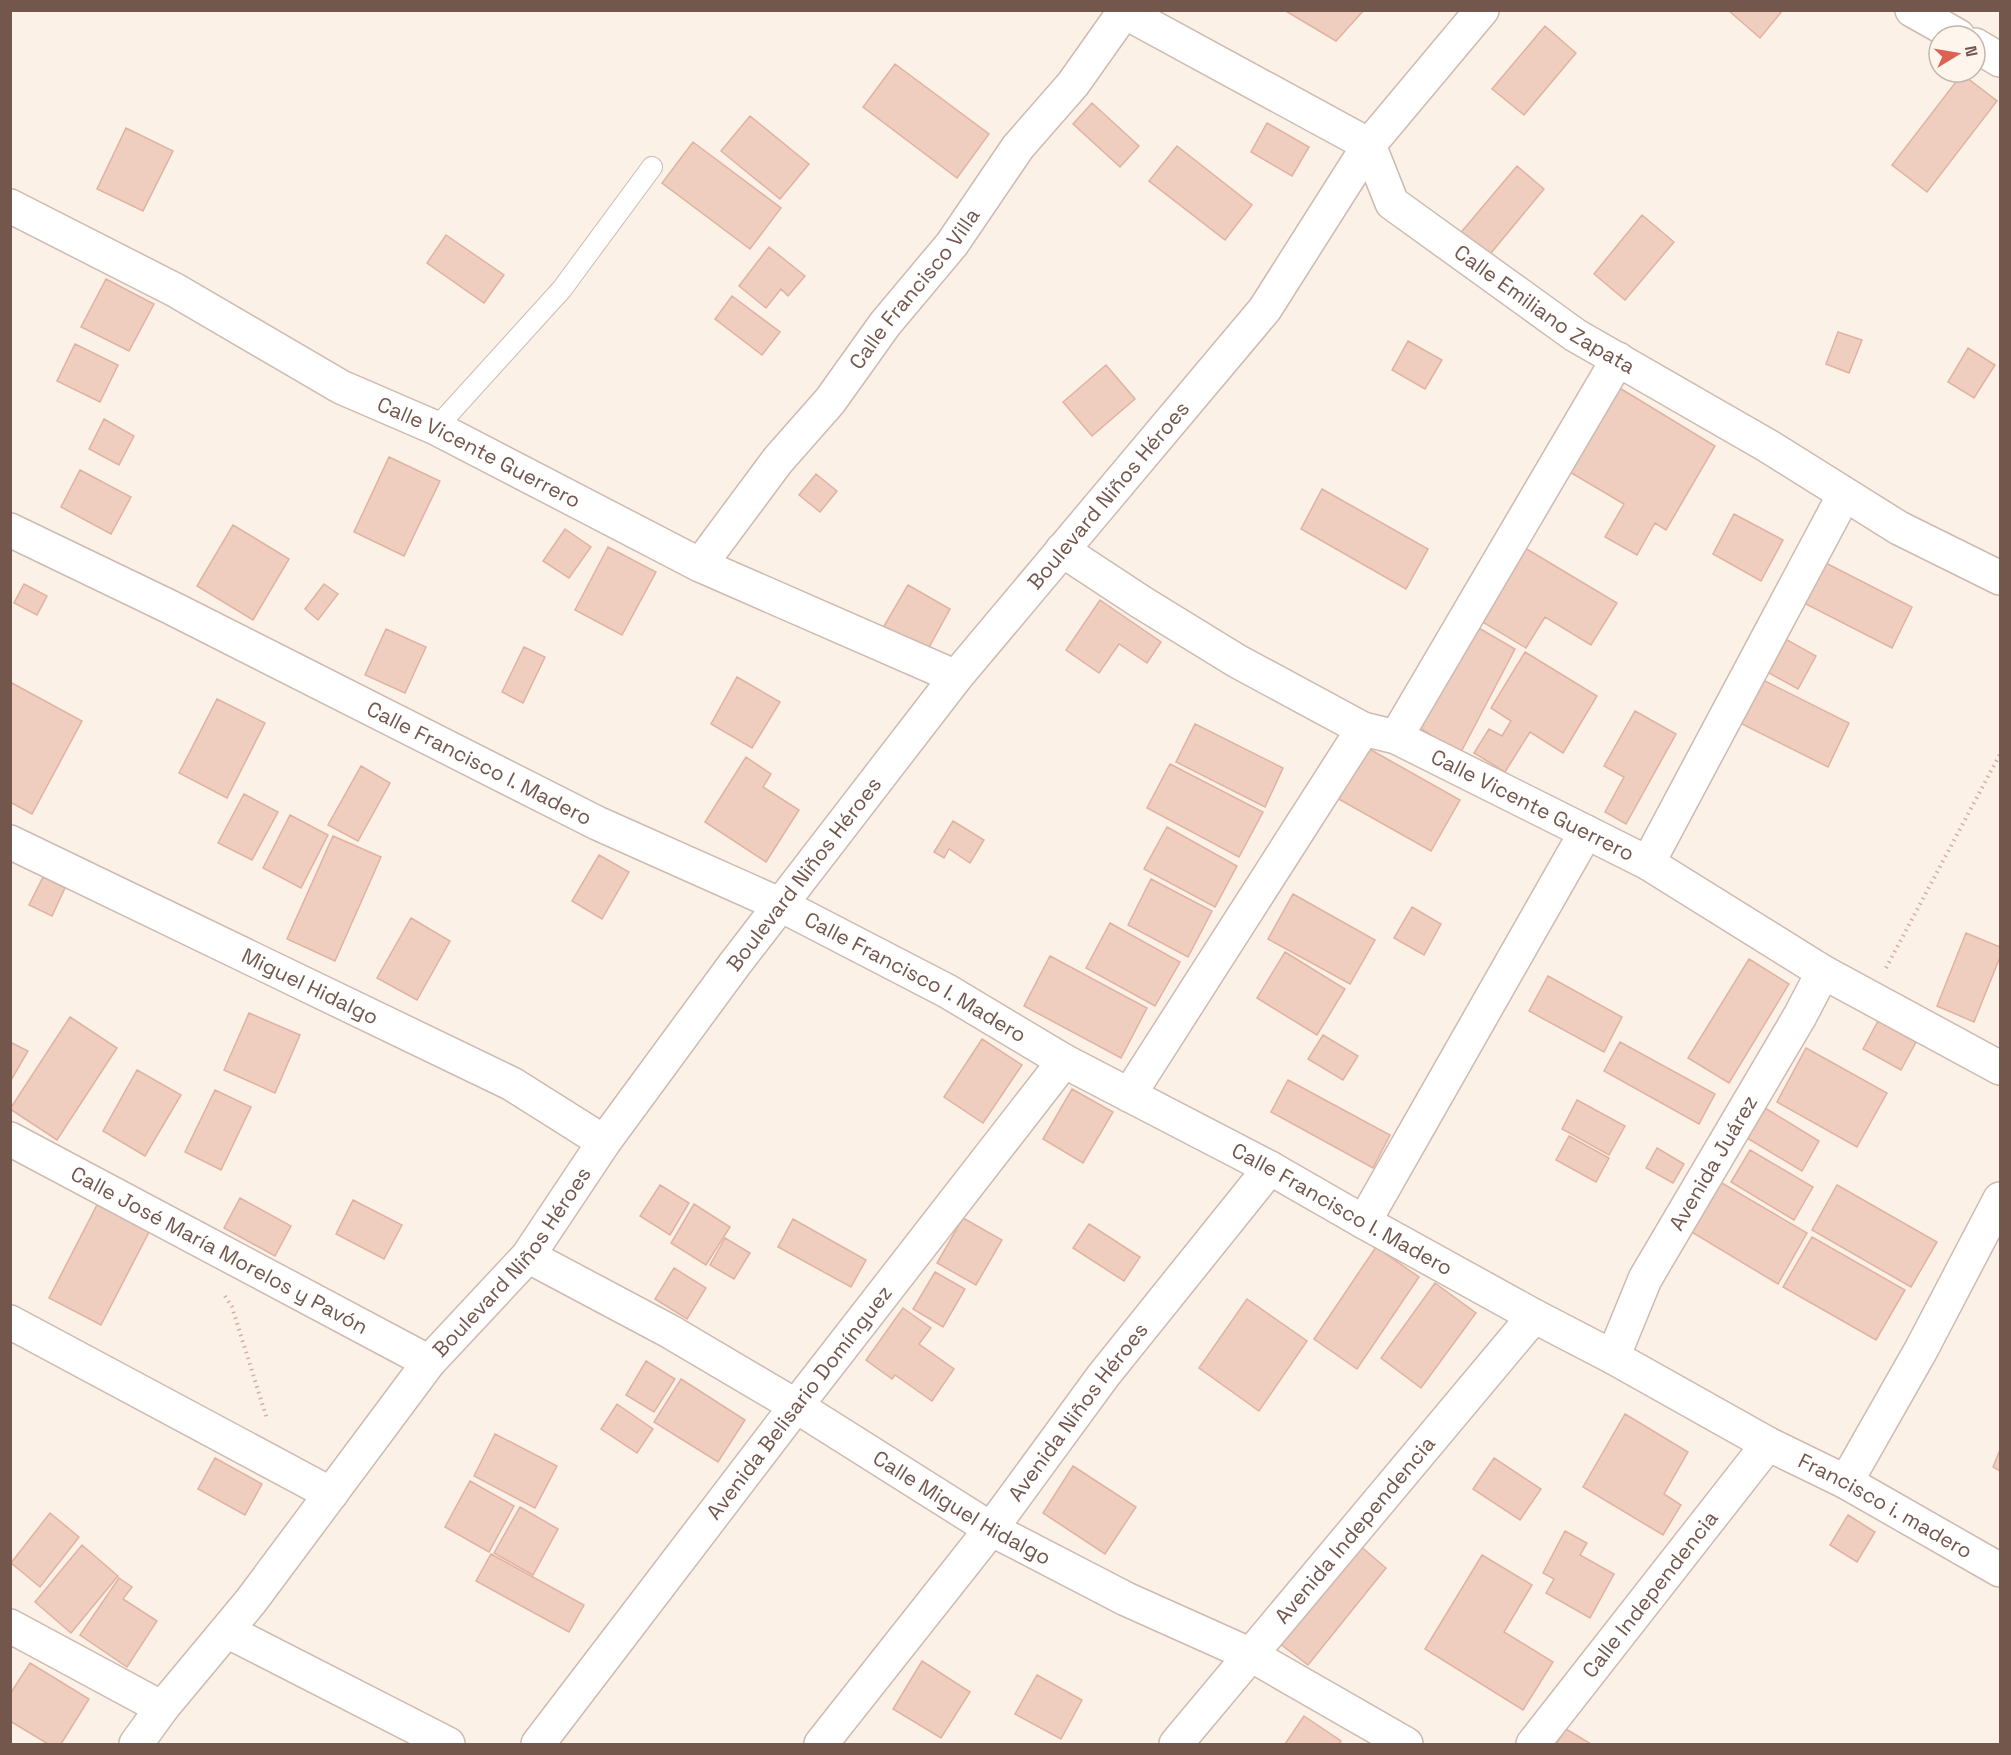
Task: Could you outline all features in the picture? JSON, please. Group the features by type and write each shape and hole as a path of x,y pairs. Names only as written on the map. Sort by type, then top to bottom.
{"street":[{"name":"Boulevard Niños Héroes","path":"135,1744 227,1631 429,1362 528,1256 604,1142 734,965 956,677 1265,309 1369,145 1482,10"},
{"path":"1912,10 1937,24"},
{"path":"1122,11 1369,145"},
{"name":"Calle Francisco Villa","path":"700,565 778,460 830,401 885,324 952,244 1018,147 1073,84 1122,11"},
{"path":"1987,52 2001,60"},
{"name":"Calle Emiliano Zapata","path":"1369,145 1392,203 1575,335 1768,446 1899,528 2001,578"},
{"name":"Calle Vicente Guerrero","path":"10,206 175,290 341,387 436,428 700,565 956,677"},
{"path":"1396,737 1618,359"},
{"path":"1648,863 1844,495"},
{"name":"Calle Francisco I. Madero","path":"10,530 170,607 597,823 781,905 947,991 1064,1061 1270,1168 1768,1444"},
{"name":"Calle Vicente Guerrero","path":"1062,550 1141,602 1238,661 1363,729 1396,737 1648,863 1823,972 2001,1068"},
{"path":"1129,1095 1363,729"},
{"path":"1364,1222 1586,832"},
{"name":"Miguel Hidalgo","path":"10,842 512,1084 604,1142"},
{"name":"Avenida Juárez","path":"1613,1357 1645,1279 1800,1016 1823,972"},
{"name":"Avenida Belisario Domínguez","path":"538,1744 796,1406 1064,1061"},
{"name":"Calle José María Morelos y Pavón","path":"10,1139 429,1362"},
{"name":"Avenida Niños Héroes","path":"821,1744 991,1529 1103,1376 1270,1168"},
{"path":"1846,1482 1921,1350 2001,1199"},
{"name":"Calle Miguel Hidalgo","path":"528,1256 669,1331 796,1406 991,1529 1126,1599 1251,1655 1406,1744"},
{"name":"Avenida Independencia","path":"1176,1744 1534,1316"},
{"path":"10,1322 281,1465 331,1494"},
{"name":"Francisco i. madero","path":"1768,1444 1846,1482 2001,1570"},
{"name":"Calle Independencia","path":"1533,1744 1768,1444"},
{"path":"10,1626 162,1708"},
{"path":"227,1631 448,1744"}],"lane":[{"path":"436,428 562,289 652,166"}],"path":[{"path":"1870,998 2001,754"},
{"path":"220,1288 232,1307 281,1465"}],"building":[{"path":"1284,10 1364,10 1336,41"},
{"path":"1728,10 1783,10 1760,38"},
{"path":"1545,26 1576,53 1524,115 1492,89"},
{"path":"895,64 989,134 957,178 863,107"},
{"path":"1954,84 1975,84 1997,101 1927,192 1892,165"},
{"path":"1092,103 1139,146 1120,167 1073,124"},
{"path":"750,116 809,164 780,199 721,151"},
{"path":"1267,123 1309,147 1292,176 1251,152"},
{"path":"126,128 173,151 143,211 97,189"},
{"path":"693,142 781,208 750,249 662,183"},
{"path":"1177,146 1252,205 1225,240 1149,181"},
{"path":"1517,166 1544,189 1486,259 1458,236"},
{"path":"1642,215 1674,242 1625,300 1594,274"},
{"path":"446,235 504,275 484,303 427,263"},
{"path":"769,247 805,276 788,296 781,289 766,308 739,286"},
{"path":"106,279 154,304 129,351 81,327"},
{"path":"732,296 780,332 762,355 715,319"},
{"path":"1838,332 1862,340 1849,373 1826,364"},
{"path":"1408,341 1442,360 1425,389 1392,370"},
{"path":"75,344 118,365 100,402 57,381"},
{"path":"1968,348 1995,365 1974,398 1948,382"},
{"path":"1106,365 1135,399 1092,436 1063,402"},
{"path":"1618,387 1715,446 1666,530 1655,523 1637,555 1605,537 1624,504 1568,471"},
{"path":"104,419 134,436 119,465 89,449"},
{"path":"389,457 440,481 404,556 354,532"},
{"path":"80,470 131,497 111,534 61,507"},
{"path":"816,474 837,491 820,512 799,495"},
{"path":"1322,489 1428,549 1406,589 1301,529"},
{"path":"1734,514 1783,540 1761,581 1713,554"},
{"path":"233,525 289,559 253,620 197,586"},
{"path":"565,529 591,547 569,578 543,561"},
{"path":"608,547 656,572 622,635 575,610"},
{"path":"1525,548 1617,603 1591,645 1545,617 1526,648 1481,621"},
{"path":"1816,558 1912,607 1892,648 1796,599"},
{"path":"24,584 47,596 37,615 14,603"},
{"path":"324,584 338,594 318,620 305,609"},
{"path":"908,585 950,609 927,651 884,626"},
{"path":"1100,600 1161,642 1147,663 1119,644 1099,673 1066,650"},
{"path":"1477,627 1515,649 1460,754 1417,726"},
{"path":"386,629 426,647 405,693 365,675"},
{"path":"1778,635 1816,656 1798,689 1760,668"},
{"path":"524,647 545,657 523,703 502,692"},
{"path":"1525,652 1597,696 1563,753 1530,732 1505,772 1474,753 1489,729 1502,736 1511,721 1491,708"},
{"path":"737,677 780,702 752,748 711,724"},
{"path":"1759,678 1849,723 1828,767 1738,722"},
{"path":"10,682 82,721 32,814 10,802"},
{"path":"217,699 265,723 227,798 179,773"},
{"path":"1635,711 1676,734 1626,824 1605,812 1624,777 1604,766"},
{"path":"1195,724 1283,768 1265,807 1176,762"},
{"path":"1364,746 1460,800 1431,851 1335,797"},
{"path":"746,757 771,774 763,787 799,810 766,862 705,822"},
{"path":"1170,764 1263,812 1239,857 1147,808"},
{"path":"361,766 390,783 358,841 328,825"},
{"path":"244,794 278,812 252,860 218,843"},
{"path":"290,815 328,835 301,888 263,868"},
{"path":"953,821 984,840 970,863 949,849 944,858 934,852"},
{"path":"1167,827 1237,866 1215,907 1144,869"},
{"path":"333,836 381,857 335,961 287,939"},
{"path":"599,855 629,872 602,919 572,901"},
{"path":"43,877 65,888 52,916 29,905"},
{"path":"1151,879 1212,911 1188,957 1128,925"},
{"path":"1293,894 1375,940 1350,984 1268,939"},
{"path":"1412,907 1441,924 1424,955 1394,938"},
{"path":"411,918 450,941 417,1000 377,978"},
{"path":"1110,923 1180,962 1155,1006 1086,968"},
{"path":"1966,933 2000,947 2000,957 1974,1022 1937,1006"},
{"path":"1285,952 1345,989 1317,1035 1257,998"},
{"path":"1050,956 1147,1008 1121,1058 1024,1006"},
{"path":"1749,959 1789,984 1729,1083 1688,1058"},
{"path":"1548,976 1622,1017 1604,1052 1529,1011"},
{"path":"249,1013 300,1035 275,1093 224,1070"},
{"path":"70,1017 117,1048 57,1140 10,1109"},
{"path":"1878,1021 1916,1042 1901,1070 1863,1049"},
{"path":"1323,1035 1358,1056 1343,1080 1308,1059"},
{"path":"982,1039 1022,1065 983,1123 944,1097"},
{"path":"10,1042 28,1051 10,1082"},
{"path":"1620,1042 1715,1094 1699,1124 1604,1071"},
{"path":"1806,1048 1887,1093 1857,1147 1777,1102"},
{"path":"137,1070 181,1095 145,1156 103,1131"},
{"path":"1288,1080 1390,1135 1373,1168 1271,1112"},
{"path":"1072,1089 1113,1112 1083,1163 1043,1139"},
{"path":"215,1090 251,1107 221,1170 185,1152"},
{"path":"1577,1100 1625,1126 1609,1155 1562,1129"},
{"path":"1765,1108 1819,1141 1802,1171 1747,1138"},
{"path":"1569,1136 1609,1158 1596,1182 1556,1160"},
{"path":"1657,1148 1684,1164 1673,1183 1646,1168"},
{"path":"1750,1150 1813,1187 1794,1220 1731,1182"},
{"path":"1720,1182 1807,1233 1778,1284 1690,1231"},
{"path":"660,1185 689,1203 670,1235 640,1216"},
{"path":"1837,1185 1937,1242 1911,1287 1812,1230"},
{"path":"240,1198 291,1226 275,1256 224,1228"},
{"path":"353,1200 402,1225 384,1259 336,1234"},
{"path":"98,1203 150,1230 101,1325 49,1298"},
{"path":"694,1204 730,1227 706,1265 671,1243"},
{"path":"963,1218 1002,1240 976,1285 937,1263"},
{"path":"793,1219 866,1260 851,1287 778,1247"},
{"path":"1089,1224 1140,1257 1124,1281 1073,1248"},
{"path":"1812,1237 1905,1290 1876,1340 1783,1287"},
{"path":"725,1238 750,1253 734,1279 710,1265"},
{"path":"1376,1247 1419,1277 1357,1369 1314,1339"},
{"path":"674,1268 706,1288 687,1319 655,1299"},
{"path":"935,1272 965,1289 943,1327 913,1309"},
{"path":"1435,1283 1476,1313 1421,1388 1381,1358"},
{"path":"1247,1299 1307,1341 1259,1411 1199,1368"},
{"path":"903,1308 931,1328 919,1344 954,1369 932,1401 895,1375 892,1379 866,1360"},
{"path":"646,1361 675,1379 654,1412 626,1395"},
{"path":"681,1379 745,1420 718,1462 654,1422"},
{"path":"617,1404 653,1429 637,1453 601,1429"},
{"path":"1625,1414 1688,1452 1664,1494 1681,1505 1663,1535 1583,1487"},
{"path":"495,1434 557,1466 535,1508 474,1476"},
{"path":"2000,1450 2000,1471 1993,1467"},
{"path":"215,1458 262,1484 245,1515 198,1489"},
{"path":"1494,1458 1541,1489 1520,1520 1473,1489"},
{"path":"1073,1466 1136,1507 1105,1554 1043,1513"},
{"path":"470,1481 514,1506 489,1552 445,1527"},
{"path":"520,1507 558,1529 533,1575 494,1553"},
{"path":"50,1513 79,1537 40,1587 11,1563"},
{"path":"1848,1515 1875,1532 1857,1562 1830,1545"},
{"path":"1565,1531 1587,1543 1580,1555 1614,1574 1590,1618 1546,1593 1554,1579 1543,1573"},
{"path":"82,1545 118,1576 71,1633 35,1602"},
{"path":"1359,1545 1386,1568 1308,1665 1279,1643"},
{"path":"491,1554 584,1605 569,1632 476,1581"},
{"path":"1482,1555 1532,1585 1504,1632 1553,1662 1523,1710 1425,1649"},
{"path":"119,1578 132,1587 123,1599 157,1621 127,1667 80,1635"},
{"path":"922,1661 970,1692 941,1738 893,1709"},
{"path":"30,1663 89,1699 61,1744 48,1744 10,1721 10,1694"},
{"path":"1037,1675 1082,1700 1061,1739 1015,1714"},
{"path":"1304,1716 1341,1741 1339,1744 1285,1744"},
{"path":"1566,1729 1591,1744 1556,1744"}]}
